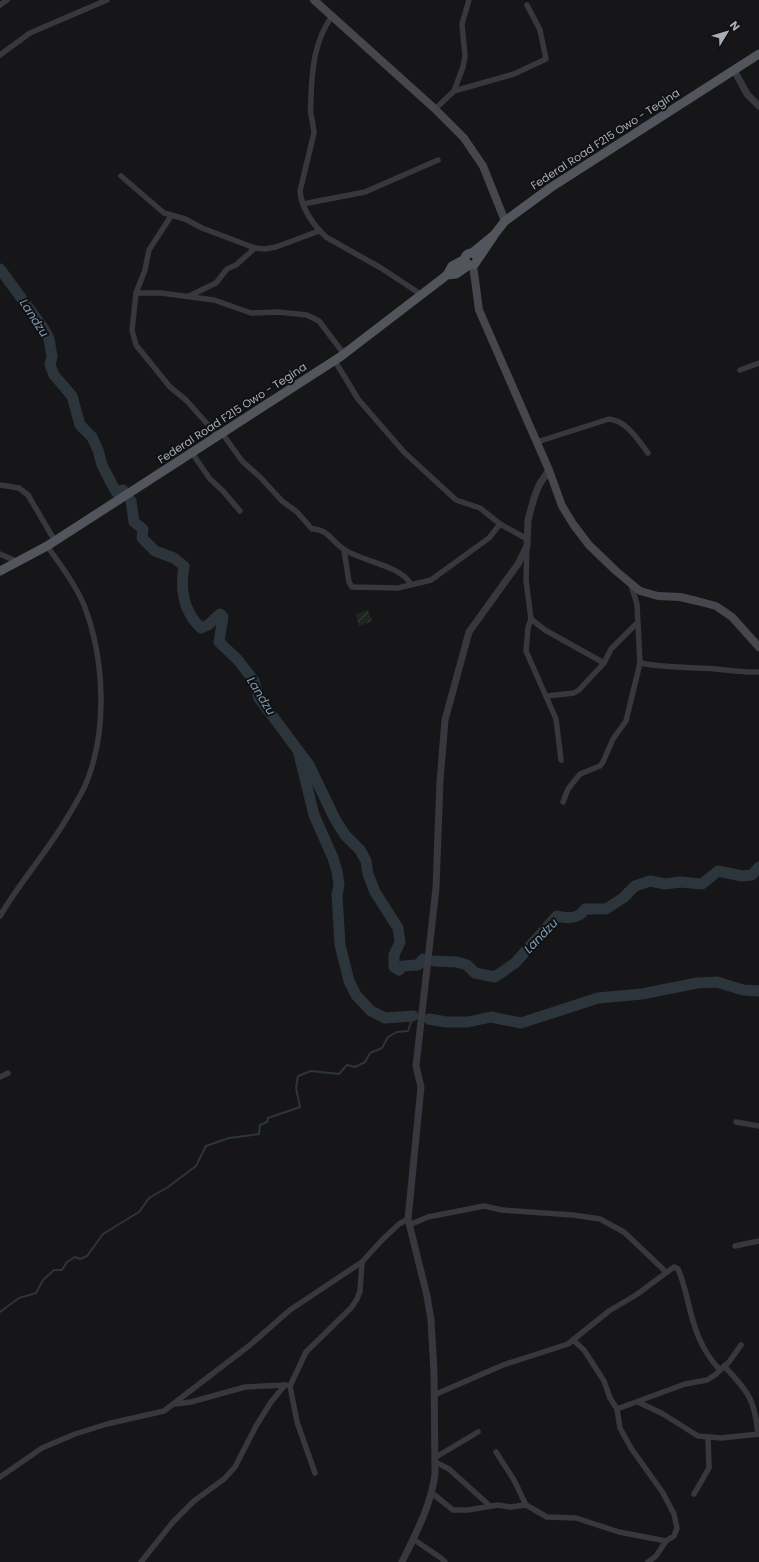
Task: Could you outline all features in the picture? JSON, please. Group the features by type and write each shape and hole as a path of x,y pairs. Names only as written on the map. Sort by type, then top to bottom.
{"main road":[{"path":"314,0 435,109 475,152 483,166 505,221"},
{"name":"Federal Road F215 Owo - Tegina","path":"0,571 51,543 335,361 447,275 452,266 471,260 482,243 494,235 505,221 550,188 759,54"},
{"path":"471,260 479,310 549,470 562,506 573,524 589,545 631,585 640,591 658,596 680,597 716,606 732,617 759,647"}],"street":[{"path":"0,5 7,0"},
{"path":"0,55 30,33 107,0"},
{"path":"454,91 465,56 462,24 469,0"},
{"path":"435,109 454,91 514,74 546,60 540,30 527,5"},
{"path":"332,16 322,29 312,76 311,115 314,124 314,133 300,191 302,204 319,231 331,241 381,268 422,295"},
{"path":"734,70 747,94 759,106"},
{"path":"302,204 365,192 438,160"},
{"path":"121,176 147,199 171,216 185,219 202,228 255,248 265,249 276,247 319,231"},
{"path":"171,216 149,250 145,270 136,293 132,330 136,344 170,387 186,400 220,435 242,461 261,478 282,501 297,512 312,529 321,530 344,550 402,574 411,584"},
{"path":"189,296 216,283 227,269 236,265 255,248"},
{"path":"136,293 189,296 214,300 251,313 278,312 312,317 319,321 344,354"},
{"path":"335,361 358,400 404,452 456,500 480,508 500,524 527,542"},
{"path":"740,370 759,363"},
{"path":"537,442 605,420 613,420 619,421 627,427 648,453"},
{"path":"192,453 210,479 223,491 240,511"},
{"path":"549,470 539,486 528,520 526,580 531,619 528,628 526,652 556,719 561,760"},
{"path":"0,485 19,488 28,495 51,543 84,604 92,634 101,690 97,743 88,779 73,808 0,916"},
{"path":"344,550 349,582 352,587 398,588 426,582 446,570 490,538 500,524"},
{"path":"402,1562 432,1493 435,1459 431,1320 427,1296 409,1222 421,1091 416,1066 436,888 440,781 445,720 469,632 518,564 527,542"},
{"path":"0,554 18,562"},
{"path":"563,802 568,789 580,774 600,766 613,739 626,721 640,663 637,604 631,585"},
{"path":"531,619 545,630 604,663"},
{"path":"547,696 574,693 579,690 604,663 611,649 637,623"},
{"path":"640,663 676,668 700,668 731,672 759,672"},
{"path":"0,1077 8,1073"},
{"path":"736,1122 759,1126"},
{"path":"0,1477 42,1448 58,1440 92,1428 158,1414 174,1404 250,1345 290,1310 362,1262 399,1224 484,1206 502,1210 572,1215 600,1219 624,1232 666,1272"},
{"path":"735,1246 759,1241"},
{"path":"141,1562 173,1522 194,1501 224,1479 235,1467 260,1420 274,1398 288,1385 306,1352 351,1308 357,1299 360,1291 362,1262"},
{"path":"434,1394 503,1365 556,1349 573,1340 609,1312 636,1295 674,1267 678,1269 684,1283 695,1330 704,1350 738,1382 752,1402 756,1413 758,1434 708,1438 698,1436 663,1414 638,1402"},
{"path":"573,1340 584,1350 594,1363 617,1409 620,1428 631,1448 663,1493 674,1514 677,1528 674,1536 666,1541 656,1556 648,1562"},
{"path":"617,1409 685,1384 707,1380 722,1368 741,1345"},
{"path":"174,1404 191,1402 246,1387 288,1385"},
{"path":"288,1385 297,1422 315,1473"},
{"path":"435,1459 478,1432"},
{"path":"694,1494 710,1468 708,1438"},
{"path":"496,1452 514,1480 526,1505 547,1517 576,1518 619,1532 666,1541"},
{"path":"435,1459 449,1469 490,1506"},
{"path":"432,1493 453,1510 468,1510 490,1506 510,1507 526,1505"},
{"path":"413,1539 442,1558 445,1562"}],"shaded area":[{"path":"368,610 372,621 359,626 356,614"}],"waterway":[{"name":"Landzu","path":"0,269 44,329 49,339 52,356 50,365 54,375 72,396 80,425 92,437 98,450 102,465 116,492 123,490"},
{"name":"Landzu","path":"131,501 134,522 143,529 142,538 155,551 174,558 184,566 182,583 183,592 184,600 190,615 201,628 208,625 220,614 223,617 219,642 238,660 254,681 259,698 309,765 335,819 345,835 360,850 366,861 368,874 375,892 398,928 400,942 394,955 394,967 399,970 403,966 418,965 423,959"},
{"name":"Landzu","path":"299,754 314,815 333,858 337,871 339,885 337,895 340,945 349,981 356,995 371,1011 385,1018 413,1016"},
{"name":"Landzu","path":"434,961 457,962 467,965 475,973 495,977 515,963 557,916 565,918 573,917 580,915 585,909 606,909 623,898 635,886 650,881 665,884 680,882 702,884 718,871 742,876 752,875 759,867"},
{"name":"Landzu","path":"429,1019 446,1022 468,1022 491,1017 521,1023 598,998 642,994 697,983 717,982 743,990 759,991"},
{"path":"0,1312 19,1298 36,1293 43,1280 54,1270 62,1270 67,1262 75,1257 80,1259 87,1256 103,1234 139,1212 149,1198 168,1187 196,1166 206,1146 229,1138 259,1134 260,1125 267,1122 268,1118 300,1107 296,1088 298,1076 311,1071 339,1074 347,1065 355,1067 365,1062 370,1053 382,1048 388,1037 397,1032 408,1031 413,1016"}]}
